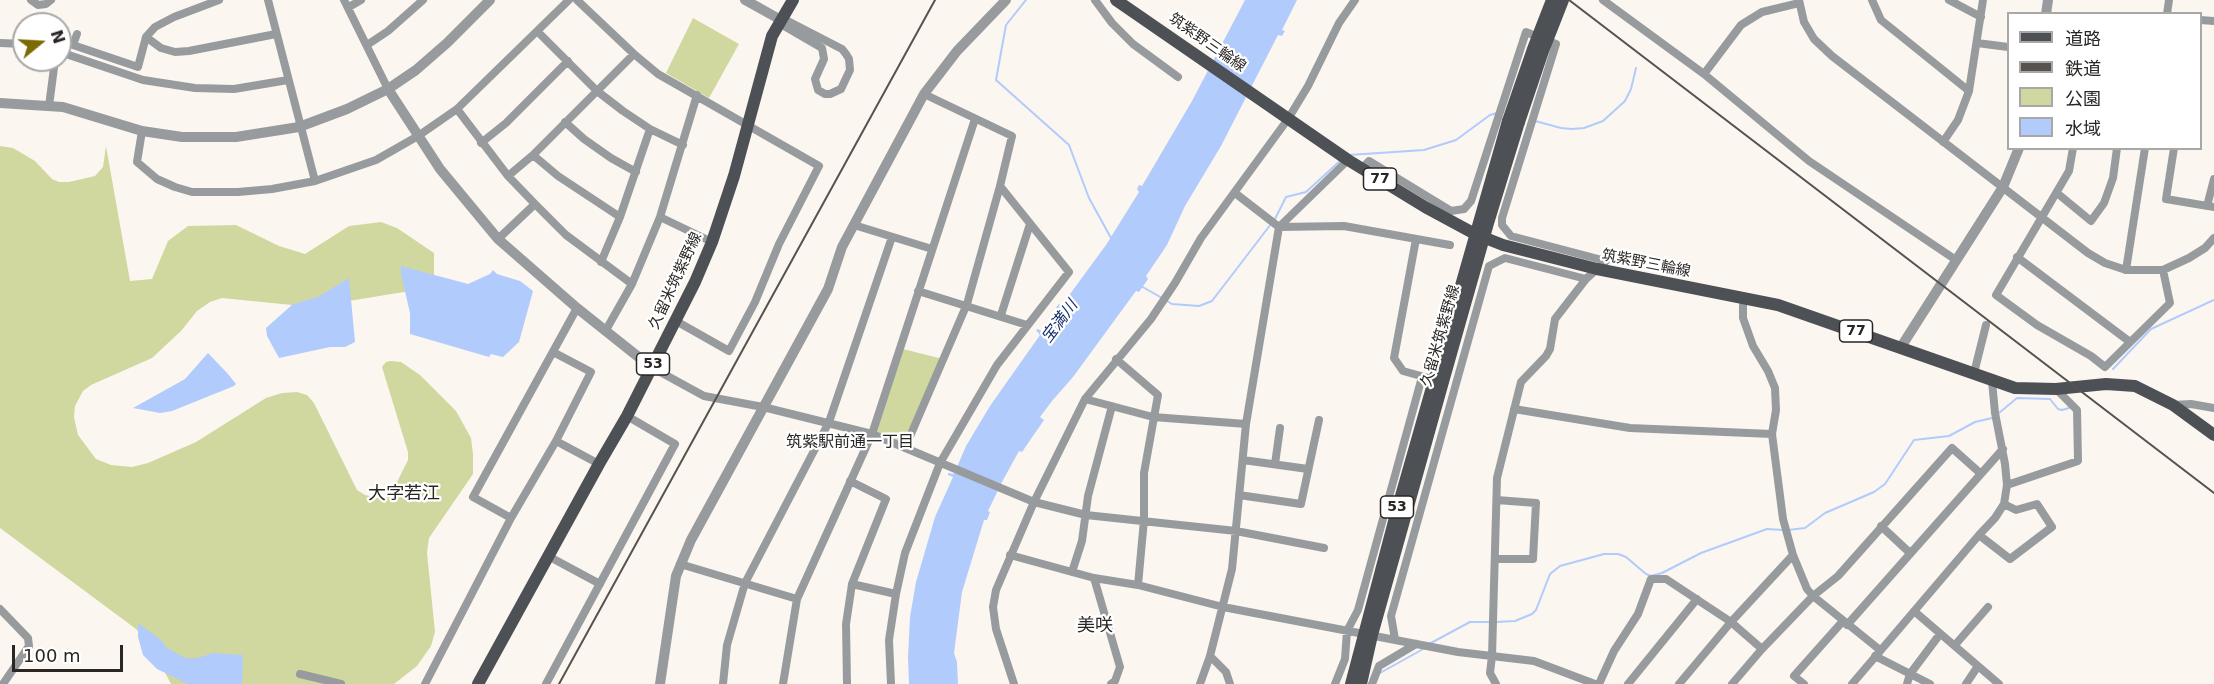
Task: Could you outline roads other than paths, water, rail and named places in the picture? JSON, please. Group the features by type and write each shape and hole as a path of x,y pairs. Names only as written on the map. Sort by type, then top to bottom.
{"main road":[{"name":"久留米筑紫野線","path":"478,684 598,464 627,416 676,321 712,242 734,177 772,36 793,0"},
{"name":"筑紫野三輪線","path":"1116,0 1348,160 1425,207 1480,236 1503,245 1597,269 1778,305 2015,388 2056,389 2106,384 2135,386 2173,405 2214,435"},
{"name":"久留米筑紫野線","path":"1351,684 1368,634 1432,380 1480,236 1533,49 1552,0"},
{"name":"久留米筑紫野線","path":"1514,122 1563,0"},
{"name":"久留米筑紫野線","path":"1361,684 1368,634"}],"street":[{"path":"31,0 38,5 46,4 51,0"},
{"path":"77,34 74,45 138,67 146,37 155,27 174,17 219,0"},
{"path":"268,0 299,127 315,181"},
{"path":"361,0 346,4 388,89 440,169 498,239 577,308 651,368 704,396 763,407 872,434 1034,502 1086,515 1236,531 1324,548"},
{"path":"367,45 388,31 423,0"},
{"path":"0,103 63,107 142,131 182,138 208,139 264,134 299,127 347,109 388,89 416,70 447,44 490,0"},
{"path":"142,131 137,162 157,179 192,192 272,189 315,181 376,160 457,109 569,0"},
{"path":"577,0 633,54 658,74 819,166 779,244 755,303 729,351 676,321"},
{"path":"745,0 822,48 825,59 815,79 818,90 830,94 841,89 850,70 849,59 842,49 780,20"},
{"path":"660,684 675,576 680,564 828,289 842,247 924,94 957,51 1006,0"},
{"path":"1095,0 1112,23 1133,44 1178,77"},
{"path":"1014,684 996,629 993,607 996,590 1034,502 1085,399 1151,319 1202,238 1288,119 1308,86 1339,23 1355,0"},
{"path":"1603,0 1704,74 1809,161 1956,260"},
{"path":"1872,0 1881,20 1969,90"},
{"path":"1949,0 1981,17"},
{"path":"1943,142 1958,120 1969,90 1983,0"},
{"path":"1704,74 1741,25 1762,12 1799,2 1804,22 1814,39 1832,56 2088,253 2105,263 2126,270 2163,270 2190,258 2205,248 2214,238"},
{"path":"538,32 597,91 650,129 683,145"},
{"path":"1362,168 1369,161 1451,211 1464,209 1471,201 1526,32 1556,44 1502,218 1502,225 1511,236 1605,261 1586,279 1555,319 1550,349 1534,370 1521,382 1497,478 1490,673 1496,684"},
{"path":"146,37 161,48 175,52 276,34"},
{"path":"1977,43 2007,47"},
{"path":"508,176 533,155 633,54"},
{"path":"72,56 143,80 195,88 234,89 288,80"},
{"path":"481,143 506,123 568,61"},
{"path":"49,106 53,72"},
{"path":"905,448 967,304 1012,136 924,94"},
{"path":"606,330 632,284 660,217 697,95"},
{"path":"457,109 481,143 534,204 566,235 632,284"},
{"path":"783,684 797,598 872,434 975,119"},
{"path":"565,122 610,158 636,172"},
{"path":"601,262 620,217 650,129"},
{"path":"1901,347 2003,187 2018,150"},
{"path":"2073,150 2069,171 1996,295 2037,325 2091,356 2105,367"},
{"path":"2057,193 2091,220 2104,203 2113,178 2117,150"},
{"path":"2126,270 2145,150"},
{"path":"2174,150 2166,199 2211,207 2214,178"},
{"path":"533,155 580,192 620,217"},
{"path":"1200,684 1210,656 1232,569 1246,424 1279,227 1348,160"},
{"path":"891,684 889,640 905,553 943,464 997,365 1069,272 1000,186"},
{"path":"1235,193 1279,227 1344,226 1450,245"},
{"path":"498,239 534,204"},
{"path":"660,217 712,242"},
{"path":"1001,315 1030,224"},
{"path":"854,225 932,249"},
{"path":"723,684 727,645 745,583 829,422 892,237"},
{"path":"1335,684 1345,659 1347,631 1358,610 1432,380 1403,371 1394,358 1416,239"},
{"path":"2017,257 2130,342"},
{"path":"1395,639 1390,616 1489,266 1505,258 1586,279"},
{"path":"2106,384 2105,367 2170,303 2163,270"},
{"path":"918,291 1027,324"},
{"path":"1743,298 1743,318 1753,346 1775,388 1776,410 1772,434 1783,519 1793,555 1807,589 1878,653 1930,684"},
{"path":"511,518 473,497 577,308"},
{"path":"1974,373 1986,325"},
{"path":"425,684 511,518 556,441 591,372 553,352"},
{"path":"1116,359 1158,395 1144,474 1144,520 1138,585"},
{"path":"1852,684 1995,518 2004,504 2007,485 1992,381"},
{"path":"2007,485 2078,461 2077,410 2056,389"},
{"path":"1085,399 1153,417 1246,424"},
{"path":"2173,405 2191,404 2214,408"},
{"path":"1072,572 1082,541 1088,496 1112,406"},
{"path":"1514,410 1630,428 1772,434"},
{"path":"546,684 675,444 627,416"},
{"path":"1239,495 1301,504 1319,420"},
{"path":"1275,464 1280,428"},
{"path":"556,441 598,464"},
{"path":"1732,684 1813,596 1838,576 1952,448 1980,473"},
{"path":"1804,684 1794,676 1910,553 2003,449"},
{"path":"1243,460 1308,469"},
{"path":"847,684 846,624 852,584 885,499 850,481"},
{"path":"1495,559 1533,559 1536,503 1497,500"},
{"path":"1979,535 2010,559 2052,527 2037,504 2016,510 2004,504"},
{"path":"1881,526 1910,553"},
{"path":"1010,555 1094,578 1138,585 1223,607 1458,652 1534,661 1597,684 1614,651 1638,614 1651,579 1666,579 1731,622 1762,649"},
{"path":"1679,684 1731,622 1793,555"},
{"path":"548,556 600,584"},
{"path":"680,564 797,598"},
{"path":"1094,578 1120,668 1115,681 1111,684"},
{"path":"852,584 896,594"},
{"path":"1628,684 1697,599"},
{"path":"1955,645 1988,607"},
{"path":"0,609 28,638 29,646 3,684"},
{"path":"1914,612 1999,684"},
{"path":"1907,684 1910,674 1940,634"},
{"path":"1372,684 1379,666 1416,644"},
{"path":"1210,656 1226,672 1230,684"},
{"path":"1966,684 1978,666"},
{"path":"300,674 341,684"}],"water":[{"name":"宝満川","path":"1245,0 1297,0 1282,30 1285,31 1282,36 1278,35 1221,146 1185,206 1167,245 1146,276 1148,279 1139,292 1136,291 1073,377 1040,417 1044,420 1022,452 1019,451 1002,482 988,511 990,512 987,520 984,520 962,592 954,653 957,662 958,684 909,684 910,617 916,582 935,517 953,477 948,473 954,474 966,446 990,406 1040,335 1036,330 1043,332 1058,311 1056,308 1059,304 1062,305 1106,245 1139,192 1137,189 1139,185 1142,186 1192,101"},
{"path":"401,266 468,284 490,274 493,270 497,274 520,281 533,291 519,342 503,357 491,354 489,357 410,334 410,313"},
{"path":"349,278 355,342 345,347 330,347 279,358 267,336 266,328 293,304 318,297"},
{"path":"208,353 236,384 234,386 172,411 160,413 133,408 185,379"},
{"path":"138,623 161,640 166,647 185,658 198,658 213,653 243,655 242,684 188,684 157,669 143,655 138,637"}],"waterway":[{"path":"1026,0 1006,25 996,80 1069,145 1089,198 1111,238"},
{"path":"1535,121 1572,129 1584,128 1603,121 1625,101 1631,89 1636,68"},
{"path":"1349,155 1424,150 1456,140 1490,115 1497,113"},
{"path":"1275,219 1286,197 1306,192 1341,160"},
{"path":"1167,301 1172,304 1199,306 1212,301 1271,224"},
{"path":"1141,286 1162,298"},
{"path":"2113,369 2151,329 2214,300"},
{"path":"1999,413 2017,398 2050,399 2058,409 2069,408"},
{"path":"1788,530 1805,528 1825,513 1874,492 1885,484 1914,440 1949,436 1975,422 1992,418"},
{"path":"1496,622 1515,621 1532,614 1536,610 1550,574 1560,566 1604,554 1618,554 1626,557 1651,576 1662,573 1701,553 1767,529 1783,530"},
{"path":"1429,644 1470,622 1490,622"},
{"path":"1380,673 1425,648"}],"railway":[{"path":"559,684 935,0"},
{"path":"1569,0 2214,493"}],"district":[{"name":"筑紫駅前通一丁目","path":"850,443"},
{"name":"大字若江","path":"404,494"},
{"name":"美咲","path":"1095,626"}]}
